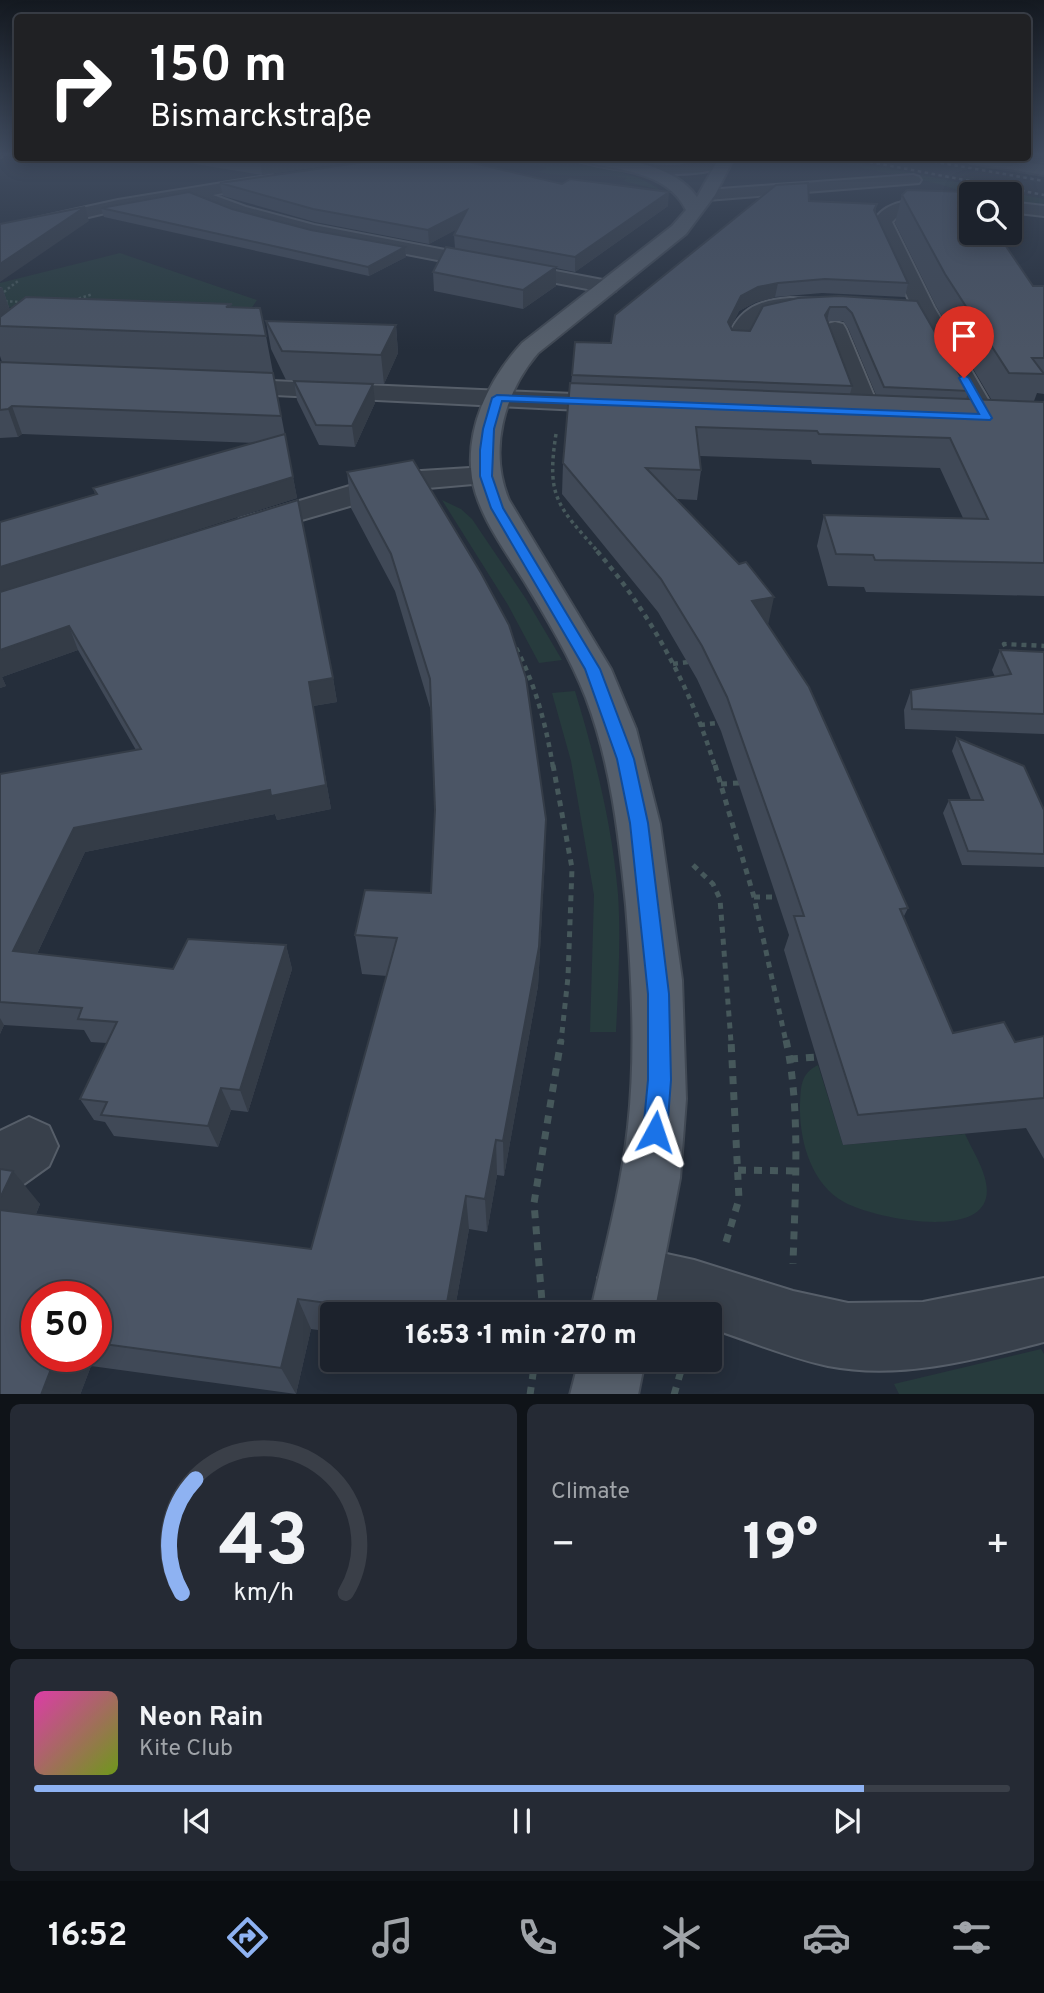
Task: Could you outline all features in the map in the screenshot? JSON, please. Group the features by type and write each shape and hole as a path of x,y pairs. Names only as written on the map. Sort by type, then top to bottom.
{"main road":[{"path":"626,1296 653,1158 660,1080 659,994 639,823 625,759 593,669 497,508 486,476 488,429 497,398 512,369 530,348 663,244 684,220"},
{"path":"604,1394 609,1372"}],"street":[{"path":"0,232 52,220"},
{"path":"275,220 313,230 608,287"},
{"path":"883,220 923,307 998,418 960,416"},
{"path":"740,338 749,315 761,310 829,304"},
{"path":"897,306 923,307"},
{"path":"835,329 868,413"},
{"path":"204,387 650,405"},
{"path":"841,412 894,414"},
{"path":"223,534 373,488 405,481 486,476"},
{"path":"626,1296 703,1294 791,1325 847,1336 887,1338 940,1334 1044,1310"}],"path":[{"path":"0,295 18,281"},
{"path":"66,303 93,294"},
{"path":"0,301 24,302"},
{"path":"561,402 551,467 554,494 575,524 618,575 674,664 721,784 754,897 790,1059 796,1171 791,1325"},
{"path":"511,638 528,671 546,727 572,868 568,977 559,1060 534,1203 542,1302"},
{"path":"1013,662 1004,645 1044,646"},
{"path":"674,664 688,662"},
{"path":"700,725 717,723"},
{"path":"721,784 739,783"},
{"path":"639,823 695,866 713,884 720,899 733,1060 739,1199 730,1234"},
{"path":"754,897 777,897"},
{"path":"790,1059 816,1057"},
{"path":"738,1170 796,1171"},
{"path":"530,1394 533,1372"},
{"path":"674,1394 681,1372"}],"green space":[{"path":"120,253 257,300 247,315 0,307 0,283"},
{"path":"442,500 461,509 472,519 526,599 562,660 539,663 508,605"},
{"path":"575,691 602,791 612,842 619,928 616,1032 590,1032 594,895 571,761 552,693"},
{"path":"818,1065 843,1145 965,1134 986,1182 986,1198 978,1211 944,1222 921,1221 876,1214 844,1202 833,1194 815,1173 809,1160 800,1118 803,1082 808,1073"},
{"path":"1041,1349 1044,1354 1044,1394 899,1394 894,1384"}],"building":[{"path":"20,220 66,220 0,264 0,224"},
{"path":"156,220 274,220 311,230 405,247 368,267"},
{"path":"374,220 447,220 428,230"},
{"path":"462,220 628,220 575,257 454,235"},
{"path":"733,220 879,220 908,283 825,279 758,287 741,296 728,322 732,330 750,331 763,306 798,298 839,296 917,301 969,391 884,387 852,313 846,307 830,307 825,315 852,386 572,375 575,342 611,343 615,315"},
{"path":"916,220 959,220 959,245 1005,245 1033,286 1044,286 1044,358 1032,358 1044,374 1009,373 945,274"},
{"path":"446,247 556,267 523,290 433,272"},
{"path":"26,297 232,304 226,307 260,308 266,336 0,326 0,317"},
{"path":"266,321 396,325 381,355 282,351"},
{"path":"0,362 273,373 281,416 12,406 0,410"},
{"path":"294,381 373,384 352,426 316,425"},
{"path":"570,383 1044,402 1044,563 875,560 873,555 836,554 824,515 988,519 950,438 696,427 701,470 646,468 739,564 746,562 774,597 752,601 809,687 908,908 900,909 953,1033 1004,1022 1015,1042 1044,1036 1044,1098 858,1115 794,916 804,916 727,697 702,646 661,579 563,463"},
{"path":"285,434 293,477 0,567 0,522 97,494 93,488"},
{"path":"413,460 509,625 526,678 546,819 539,947 503,1141 496,1140 485,1199 466,1196 447,1302 320,1302 298,1299 281,1368 112,1345 112,1281 21,1281 21,1372 50,1372 41,1394 0,1394 0,1210 311,1249 397,938 355,935 365,890 431,893 435,810 430,679 391,554 347,472"},
{"path":"298,500 333,678 309,682 326,785 271,796 270,790 74,828 13,951 173,969 188,939 286,945 240,1090 221,1088 208,1126 101,1115 107,1102 80,1099 117,1022 78,1019 82,1008 0,1002 0,774 141,749 69,626 0,650 0,592"},
{"path":"1000,650 1044,652 1044,714 912,709 911,690 1011,674"},
{"path":"957,738 1024,766 1044,810 1044,854 968,851 949,800 983,800"},
{"path":"0,1169 13,1171 0,1198"}],"route":[{"path":"655,1132 660,1080 659,994 639,823 625,759 593,669 497,508 486,476 488,429 497,398 986,418 964,378"}]}
